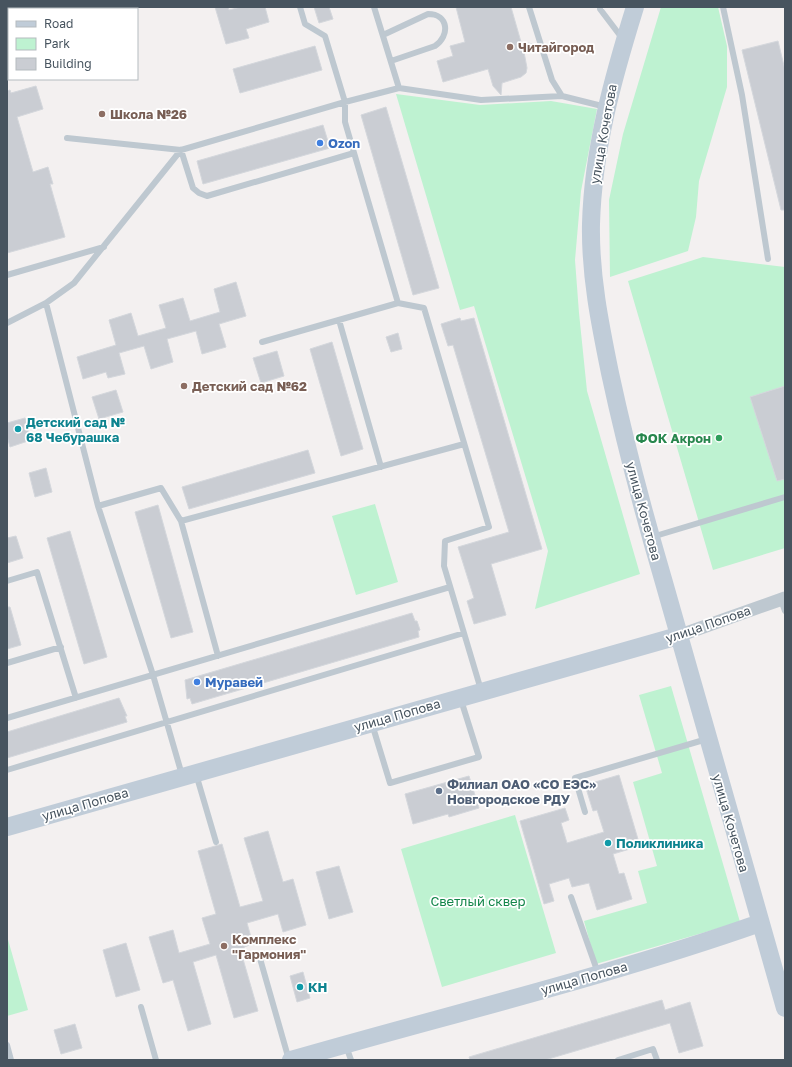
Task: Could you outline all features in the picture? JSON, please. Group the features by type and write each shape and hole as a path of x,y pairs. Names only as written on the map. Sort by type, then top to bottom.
{"street":[{"name":"улица Кочетова","path":"635,7 606,107 595,166 591,226 593,276 599,320 622,433 707,739 785,1008"},
{"name":"улица Попова","path":"7,827 678,636 784,603"},
{"name":"улица Попова","path":"290,1060 348,1052 598,974 710,941 760,923"}],"lane":[{"path":"300,7 305,24 325,36 345,102 346,122 354,153 398,303"},
{"path":"374,7 399,88"},
{"path":"529,7 552,80 562,96"},
{"path":"600,7 624,41"},
{"path":"723,7 742,95 768,259"},
{"path":"382,34 428,14 435,14 440,17 445,25 446,31 441,42 435,46 391,61"},
{"path":"67,138 182,150 345,102 399,88 481,100 562,96 606,107"},
{"path":"182,150 193,188 199,194 207,196 354,153"},
{"path":"7,322 46,303 74,283 182,150"},
{"path":"7,275 104,247"},
{"path":"46,303 98,506 153,675 166,723 216,842"},
{"path":"262,342 398,303 424,308 489,527 446,541 444,566 481,691"},
{"path":"339,320 381,467"},
{"path":"181,521 464,444"},
{"path":"98,506 161,488 181,521 218,656"},
{"path":"651,538 785,497"},
{"path":"7,581 37,572 76,698"},
{"path":"7,718 450,587"},
{"path":"7,770 464,633"},
{"path":"7,663 61,647"},
{"path":"372,722 390,783 479,757 461,697"},
{"path":"585,812 575,778 707,739"},
{"path":"570,897 598,974"},
{"path":"259,955 290,1060"},
{"path":"141,1007 156,1060"},
{"path":"7,1045 12,1060"},
{"path":"618,1060 653,1049 657,1060"}],"green space":[{"path":"661,7 718,7 727,46 727,87 699,181 696,217 688,251 610,277 609,200 623,134"},
{"path":"396,94 480,105 551,101 597,109 581,191 575,260 579,313 587,391 640,574 535,609 548,551 474,306 460,310"},
{"name":"ФОК Акрон","path":"703,257 785,267 785,386 751,397 777,481 785,479 785,548 713,570 628,281"},
{"path":"375,504 398,582 356,595 332,516"},
{"path":"671,686 740,922 596,964 584,921 647,903 638,871 657,866 633,782 662,773 639,695"},
{"name":"Светлый сквер","path":"515,815 556,953 442,987 401,849"},
{"path":"7,936 28,1010 7,1016"}],"building":[{"path":"215,7 228,7 229,10 241,7 265,7 269,22 246,29 249,38 226,44"},
{"path":"314,7 329,7 333,19 319,23"},
{"path":"456,7 511,7 521,42 534,44 524,52 527,68 526,73 521,77 502,83 501,95 493,86 488,69 443,82 437,61 453,56 450,46 465,42"},
{"path":"778,41 785,70 785,210 781,210 742,50"},
{"path":"315,46 322,70 240,93 233,69"},
{"path":"36,86 43,109 17,117 33,172 48,167 53,184 50,184 65,237 7,253 7,91 10,90 11,93"},
{"path":"386,107 439,288 413,295 361,115"},
{"path":"323,125 330,148 203,184 197,161"},
{"path":"236,282 246,316 219,324 226,347 202,354 196,331 167,339 173,362 151,369 144,346 119,353 125,374 108,378 106,372 83,379 77,357 116,345 109,320 131,313 138,336 166,328 159,305 183,298 190,321 220,312 214,289"},
{"path":"460,318 461,321 474,318 542,549 491,564 506,615 474,624 467,601 474,598 458,547 509,532 453,345 448,346 441,324"},
{"path":"398,333 402,349 391,352 386,337"},
{"path":"332,342 363,449 341,456 310,349"},
{"path":"277,351 284,376 261,383 253,358"},
{"path":"785,386 785,479 777,481 750,397"},
{"path":"116,390 123,412 99,419 92,397"},
{"name":"Детский сад № 68 Чебурашка","path":"25,418 31,440 10,447 7,436 7,423"},
{"path":"308,450 315,473 189,509 182,487"},
{"path":"46,468 52,492 35,497 29,473"},
{"path":"158,505 193,632 171,638 135,512"},
{"path":"70,531 107,657 84,664 47,538"},
{"path":"16,536 23,558 7,563 7,538"},
{"path":"7,607 10,607 21,645 7,649"},
{"path":"412,613 420,630 418,631 419,637 192,704 190,698 187,699 185,680"},
{"path":"119,698 127,716 125,716 127,722 7,758 7,732"},
{"name":"Поликлиника","path":"619,775 640,846 613,854 619,874 624,873 632,899 597,910 589,883 572,887 569,878 549,884 554,901 544,904 520,821 565,808 569,820 561,823 567,843 604,832 597,810 593,811 585,785"},
{"path":"469,776 479,808 449,817 448,814 413,824 405,794"},
{"path":"268,831 283,882 293,879 306,925 283,932 278,914 247,923 253,944 244,947 245,950 241,952 258,1011 234,1018 216,955 193,962 211,1024 188,1031 173,980 163,983 149,937 173,930 179,953 210,944 202,918 216,914 198,851 222,844 240,907 263,901 244,838"},
{"path":"339,866 353,912 329,919 316,872"},
{"path":"126,943 140,990 116,997 103,950"},
{"name":"КН","path":"303,972 310,998 297,1002 290,976"},
{"path":"662,1000 665,1010 690,1002 703,1046 679,1053 670,1023 545,1060 470,1060 469,1057"},
{"path":"75,1024 82,1048 61,1054 54,1030"}],"place":[{"name":"Читайгород","path":"510,47"},
{"name":"Школа №26","path":"102,114"},
{"name":"Ozon","path":"320,143"},
{"name":"Детский сад №62","path":"184,386"},
{"name":"Детский сад № 68 Чебурашка","path":"18,429"},
{"name":"ФОК Акрон","path":"719,438"},
{"name":"Муравей","path":"197,682"},
{"name":"Филиал ОАО «СО ЕЭС» Новгородское РДУ","path":"439,791"},
{"name":"Поликлиника","path":"608,843"},
{"name":"Комплекс \"Гармония\"","path":"224,946"},
{"name":"КН","path":"300,987"}]}
